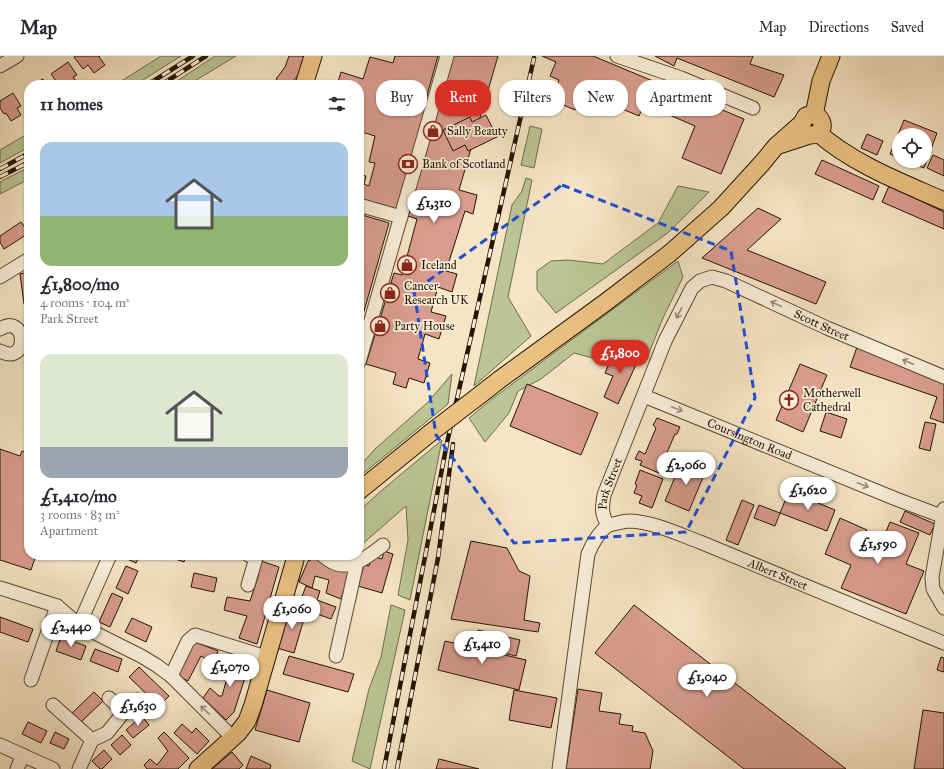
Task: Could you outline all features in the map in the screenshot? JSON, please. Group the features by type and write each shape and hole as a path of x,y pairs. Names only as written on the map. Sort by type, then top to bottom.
{"main road":[{"path":"306,80 313,56"},
{"path":"364,487 499,380 669,254 721,208 776,146 811,126 821,81 831,56"},
{"path":"811,126 834,146 851,158 944,202"},
{"path":"198,769 233,738 247,721 295,560"}],"street":[{"path":"0,66 17,56"},
{"path":"364,345 447,56"},
{"path":"626,58 753,108"},
{"path":"364,206 401,217"},
{"path":"0,277 24,262"},
{"name":"Scott Street","path":"700,281 712,277 726,281 827,328 944,377"},
{"name":"Park Street","path":"559,769 588,554 593,542 600,532 608,525 603,518 602,507 604,495 665,341 692,288 700,281"},
{"path":"0,329 6,326 11,326 24,334"},
{"path":"0,351 9,354 17,351 24,338"},
{"name":"Coursington Road","path":"644,396 884,494 944,514"},
{"path":"944,514 932,577 933,589 944,608"},
{"name":"Albert Street","path":"608,525 628,521 642,523 674,533 707,545 944,643"},
{"path":"364,559 383,545"},
{"path":"79,625 108,560"},
{"path":"248,585 255,560"},
{"path":"329,560 333,563 342,565 353,564 362,560"},
{"path":"336,656 357,562"},
{"path":"0,588 57,606 79,625 156,665 171,676 233,738"},
{"path":"31,680 57,606"},
{"path":"171,676 188,641 195,635 266,657"},
{"path":"109,698 124,712"},
{"path":"79,769 92,740 107,733 124,712 137,700"},
{"path":"53,705 92,740"},
{"path":"0,745 53,769"},
{"path":"17,769 23,755"}],"highlighted area":[{"path":"562,185 731,251 755,398 686,532 514,543 436,435 414,291"}],"green space":[{"path":"161,56 181,56 143,80 123,80"},
{"path":"215,56 236,56 196,80 179,80"},
{"path":"530,126 542,129 534,168 521,165"},
{"path":"24,136 24,150 0,163 0,150"},
{"path":"24,170 24,182 0,194 0,182"},
{"path":"526,178 532,180 508,297 531,336 474,386 512,205 522,191"},
{"path":"678,186 709,192 669,232 556,313 537,290 537,271 551,261 568,260 603,264 658,223"},
{"path":"678,261 683,277 663,318 649,353 615,340 604,361 574,353 541,379 518,391 509,413 485,442 469,418 492,399"},
{"path":"452,374 448,404 364,473 364,461 375,449 427,403"},
{"path":"442,440 410,600 398,595 408,540 406,506 364,543 364,506"},
{"path":"391,605 405,610 370,769 352,761 369,689 381,657"}],"building":[{"path":"100,56 99,57 105,65 94,73 88,65 83,69 74,57"},
{"path":"289,56 305,56 298,75 294,80 276,79 285,67"},
{"path":"395,56 438,56 427,95 427,80 376,80 376,116 425,116 400,213 364,202 364,184 369,186 375,163 369,162 375,136 364,133 364,80 339,80 341,72 363,79 370,57 393,63"},
{"path":"452,56 498,56 491,80 445,80"},
{"path":"542,56 593,56 651,80 636,80 636,115 628,111 628,80 573,80 573,109 565,106 565,80 559,80 550,76 556,62"},
{"path":"655,56 753,56 750,64 784,75 774,97 677,58 674,66"},
{"path":"68,62 77,75 73,77 75,80 55,80 51,74"},
{"path":"13,93 21,106 17,108 21,115 11,121 6,113 4,114 0,108 0,101"},
{"path":"427,95 430,96 427,108"},
{"path":"726,111 744,119 721,174 682,158 695,126 672,116 726,116"},
{"path":"436,116 481,116 459,190 477,195 473,214 465,211 446,271 457,274 452,292 438,287 431,312 446,316 439,339 425,334 418,359 430,363 424,383 409,378 406,388 393,384 396,373 366,364 394,273 402,275 417,219 408,216"},
{"path":"486,116 497,137 468,151 465,145 453,151 443,130 470,117 472,122"},
{"path":"904,120 924,128 901,128"},
{"path":"932,131 937,133 932,146"},
{"path":"867,134 883,141 877,155 861,148"},
{"path":"933,155 944,160 944,176 927,168 932,168"},
{"path":"822,160 879,186 873,200 815,174"},
{"path":"889,186 944,212 944,229 882,202"},
{"path":"758,208 781,219 747,250 826,282 816,304 702,258"},
{"path":"364,216 389,223 364,311"},
{"path":"21,222 24,226 24,236 4,249 0,242 0,236"},
{"path":"24,273 24,304 20,274"},
{"path":"857,347 944,383 944,423 930,418 937,397 850,367"},
{"path":"616,348 639,358 618,404 604,397 613,376 605,373"},
{"path":"800,364 827,375 803,432 776,420"},
{"path":"527,384 598,413 581,455 510,426"},
{"path":"826,412 847,419 841,438 820,431"},
{"path":"657,418 680,427 677,434 675,434 663,462 670,464 667,471 661,468 659,473 640,465 642,461 635,459 639,451 645,454 656,428 653,425"},
{"path":"925,422 936,424 930,451 919,448"},
{"path":"0,449 20,456 22,451 24,452 24,560 34,560 31,570 0,560"},
{"path":"682,460 706,470 689,511 665,501"},
{"path":"640,470 663,479 652,508 639,503 642,496 634,493 637,485 635,484"},
{"path":"789,491 835,510 827,531 780,513"},
{"path":"742,500 754,505 738,545 726,540"},
{"path":"759,505 780,513 775,526 754,518"},
{"path":"905,511 935,524 930,535 900,522"},
{"path":"840,518 867,530 862,544 878,551 890,522 919,533 906,564 924,571 906,614 841,588 851,565 825,554"},
{"path":"471,541 507,548 519,571 530,576 524,620 540,623 538,632 451,619"},
{"path":"384,551 393,554 382,593 358,586 364,565 369,566 372,556 382,559"},
{"path":"129,560 138,560 136,563"},
{"path":"258,560 279,567 257,644 239,638 247,616 224,610 227,597 250,601 259,574 254,573"},
{"path":"321,560 350,570 341,599 326,593 329,580 315,576 312,588 299,582 308,561"},
{"path":"126,566 138,571 128,594 116,588"},
{"path":"194,573 217,578 214,592 191,587"},
{"path":"306,586 320,591 317,600 336,607 331,619 298,607"},
{"path":"112,593 123,598 110,627 99,622"},
{"path":"634,605 846,769 744,769 595,653"},
{"path":"289,607 306,612 294,653 277,648"},
{"path":"0,617 33,629 28,642 0,632"},
{"path":"132,618 152,627 146,642 125,632"},
{"path":"478,630 520,640 516,656 474,646"},
{"path":"61,637 86,646 81,660 56,651"},
{"path":"445,641 526,660 519,690 438,670"},
{"path":"195,642 218,651 214,663 201,656 188,681 175,674"},
{"path":"95,649 122,659 118,672 90,661"},
{"path":"234,653 251,659 234,712 226,720 203,698 210,688 219,696 222,696"},
{"path":"289,656 354,674 348,692 283,674"},
{"path":"941,657 944,658 944,672 937,670"},
{"path":"139,667 169,696 159,706 129,677"},
{"path":"578,689 602,693 599,711 621,714 619,724 633,726 632,731 645,733 653,751 650,769 566,769"},
{"path":"267,690 310,703 299,742 255,730"},
{"path":"514,690 557,698 551,728 509,720"},
{"path":"94,692 103,701 81,722 72,713"},
{"path":"923,710 944,713 944,769 914,769"},
{"path":"142,716 149,725 133,738 126,730"},
{"path":"28,722 47,731 41,743 22,734"},
{"path":"182,724 192,733 196,728 209,741 197,754 174,733"},
{"path":"55,732 69,739 64,749 50,743"},
{"path":"164,732 189,758 178,769 147,769 144,765 150,759 157,765 168,751 158,738"},
{"path":"122,735 131,745 120,755 111,745"},
{"path":"104,750 112,759 102,769 100,769 92,761"},
{"path":"232,752 243,765 239,769 212,769"},
{"path":"251,756 271,765 270,769 246,769"},
{"path":"439,759 479,769 436,769"}],"railway":[{"path":"155,80 193,56"},
{"path":"169,80 206,56"},
{"path":"384,769 447,443 534,58"},
{"path":"0,169 24,156"},
{"path":"0,177 24,165"},
{"path":"397,769 438,558 453,444"}],"place":[{"name":"Sally Beauty","path":"433,131"},
{"name":"Bank of Scotland","path":"408,164"},
{"name":"Iceland","path":"407,265"},
{"name":"Cancer Research UK","path":"390,293"},
{"name":"Party House","path":"380,326"},
{"name":"Motherwell Cathedral","path":"789,400"}]}
